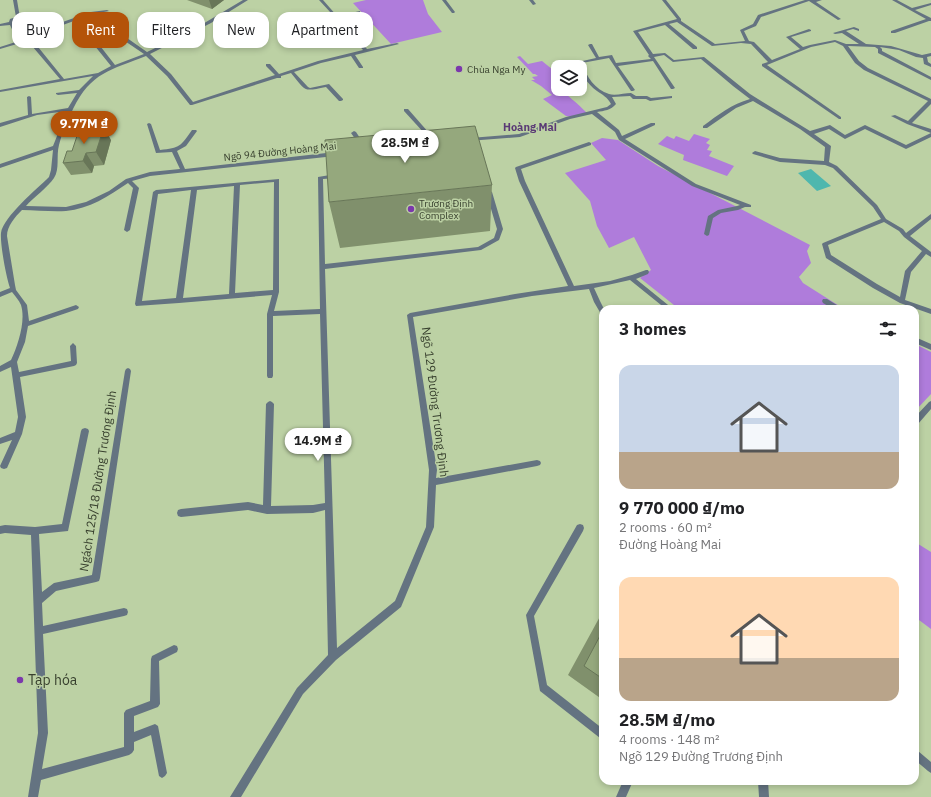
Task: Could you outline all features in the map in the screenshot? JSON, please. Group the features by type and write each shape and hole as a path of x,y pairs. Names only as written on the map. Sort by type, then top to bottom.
{"street":[{"path":"0,25 10,23 11,20 18,18 15,0"},
{"path":"0,91 62,79 98,74 147,54 214,21 246,0"},
{"path":"321,0 331,12"},
{"path":"444,0 453,12"},
{"path":"531,0 534,4"},
{"path":"664,0 680,20 678,21"},
{"path":"748,43 742,30 755,25 759,16 810,1 820,0"},
{"path":"894,0 931,19"},
{"path":"810,1 840,19"},
{"path":"912,9 931,4"},
{"path":"64,24 92,13 107,11"},
{"path":"893,32 931,19"},
{"path":"673,88 651,58 635,32 678,21 714,45 752,43 771,62"},
{"path":"10,23 12,27"},
{"path":"666,24 695,48"},
{"path":"836,33 854,28 857,30"},
{"path":"803,49 788,37 809,30"},
{"path":"842,31 866,46"},
{"path":"839,118 764,65 803,49 835,41 845,45 896,48 919,57 925,57 931,54"},
{"path":"129,42 147,54 169,74 192,104 279,77 320,62 396,44"},
{"path":"0,48 12,44"},
{"path":"590,45 598,58"},
{"path":"845,45 857,62 866,69 931,101 910,123"},
{"path":"877,47 880,49 880,52 931,79"},
{"path":"36,48 62,79"},
{"path":"99,48 114,67"},
{"path":"363,48 366,51"},
{"path":"352,54 361,67"},
{"path":"615,65 665,54 673,61 702,58 724,77 754,99 810,133 828,146 826,162"},
{"path":"461,141 520,135 568,118 609,108 614,104 609,96 591,85 582,69 580,62 610,56 633,90"},
{"path":"925,57 926,62 931,66"},
{"path":"268,65 279,77"},
{"path":"292,72 306,88 310,89 327,85 341,100"},
{"path":"4,466 18,434 22,417 14,362 21,347 24,325 24,305 13,289 2,232 54,172 56,147 63,126 81,91 98,74"},
{"path":"58,94 81,91"},
{"path":"609,96 632,94 635,98 647,97 650,100 670,97"},
{"path":"29,97 30,116"},
{"path":"705,127 744,101 754,99"},
{"path":"0,125 30,116 71,109"},
{"path":"406,110 427,134 431,144 424,145"},
{"path":"593,112 617,131 621,139 694,185 747,205 720,211 710,217 706,234"},
{"path":"893,116 931,131"},
{"path":"149,124 158,152 174,150 184,145 194,131"},
{"path":"621,139 653,124"},
{"path":"810,133 830,127 845,137 865,127 906,147 931,135"},
{"path":"354,134 368,151"},
{"path":"572,288 522,181 518,168 589,144"},
{"path":"0,166 56,147"},
{"path":"174,150 184,170"},
{"name":"Ngõ 94 Đường Hoàng Mai","path":"22,208 66,210 74,208 88,204 111,192 128,180 150,174 344,153"},
{"path":"756,153 780,160 826,162 848,179 875,206 884,220 901,230 928,254 908,270 902,301"},
{"path":"333,657 320,178 343,175"},
{"path":"127,230 136,188 128,180"},
{"path":"270,376 270,314 276,292 277,180 156,192 138,304 276,292"},
{"path":"232,295 237,184"},
{"path":"322,267 479,249 497,239 500,229 486,184"},
{"path":"179,301 194,188"},
{"path":"906,236 931,216"},
{"path":"884,220 825,244 828,256 874,286 913,305"},
{"name":"Ngõ 129 Đường Trương Định","path":"235,797 300,691 333,657 398,604 430,527 433,470 410,315 572,288 591,287 632,279 646,272"},
{"path":"632,279 665,305"},
{"path":"591,287 599,305"},
{"path":"0,295 13,289"},
{"path":"825,301 832,305"},
{"path":"24,325 76,307"},
{"path":"919,307 931,312"},
{"path":"270,314 324,311"},
{"path":"919,342 931,348"},
{"path":"17,375 74,363 73,346"},
{"path":"0,368 14,362"},
{"name":"Ngách 125/18 Đường Trương Định","path":"38,601 54,587 96,578 128,372"},
{"path":"267,510 270,404"},
{"path":"919,418 931,404"},
{"path":"0,530 35,531 65,528 85,431"},
{"path":"0,441 18,434"},
{"path":"433,482 537,463"},
{"path":"181,513 248,506 267,510 313,509 329,506"},
{"path":"580,528 530,615 542,688 599,732"},
{"path":"32,797 43,733 35,531"},
{"path":"39,631 124,612"},
{"path":"36,776 129,750 129,712 155,704 155,659 174,649"},
{"path":"129,739 155,729 162,773"},
{"path":"919,758 931,768"},
{"path":"621,797 626,785"},
{"path":"763,785 764,797"}],"shaded area":[{"path":"366,0 423,0 428,14 442,32 391,44 373,25 373,12 361,12 353,3"},
{"path":"520,56 528,64 542,61 551,68 551,94 531,80 535,80 532,77 538,76 533,74 517,57"},
{"path":"551,95 568,96 587,113 572,117 566,116 543,99"},
{"path":"694,134 710,139 706,143 710,145 707,150 712,151 709,156 734,166 727,176 683,160 684,155 658,144 667,136 674,139 676,136 689,141"},
{"path":"602,138 618,140 658,166 810,245 807,251 811,263 799,277 803,283 838,305 674,305 640,278 651,270 634,237 609,248 597,226 590,201 565,173 606,160 591,143"},
{"path":"919,346 931,352 931,394 919,407"},
{"path":"919,544 931,552 931,629 919,620"}],"water":[{"path":"811,169 831,186 817,191 798,173"}],"building":[{"path":"475,126 492,185 329,202 325,140"},
{"path":"104,127 96,152 86,153 83,161 63,163 67,151 72,151 79,130"},
{"path":"599,638 599,676 584,666"}],"place":[{"name":"Chùa Nga My","path":"459,69"},
{"name":"Trương Định Complex","path":"411,209"},
{"name":"Tạp hóa","path":"20,680"}],"district":[{"name":"Hoàng Mai","path":"530,127"}]}
